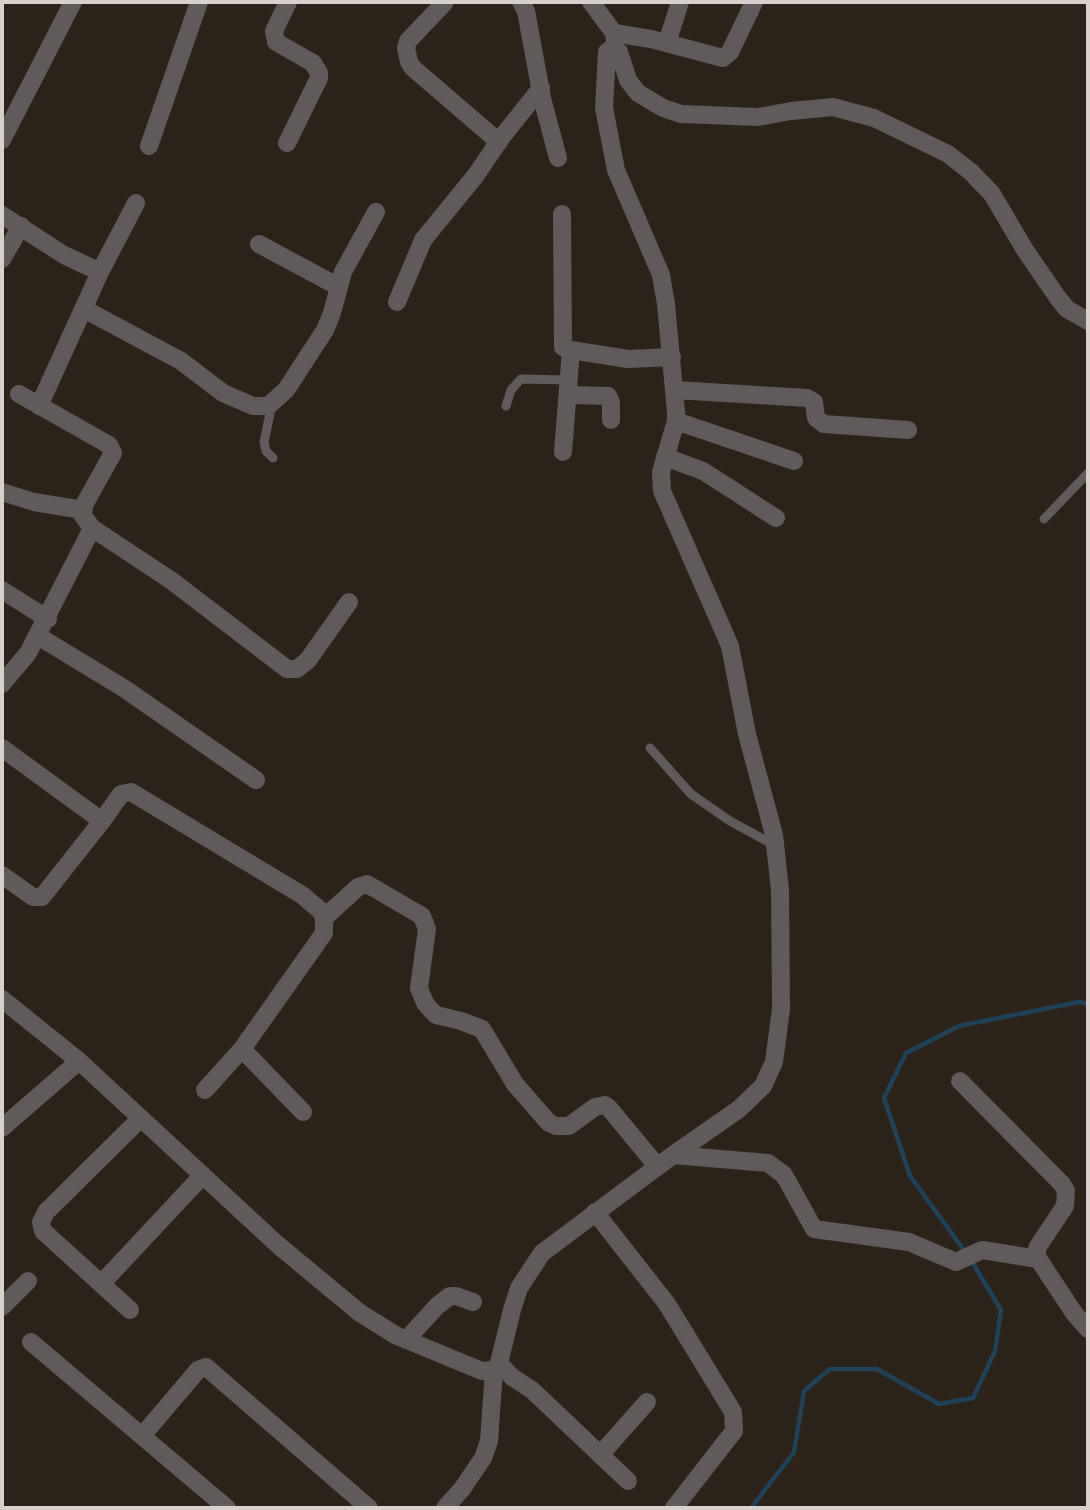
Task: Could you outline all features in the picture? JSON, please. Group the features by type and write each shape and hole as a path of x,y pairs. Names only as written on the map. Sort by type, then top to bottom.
{"street":[{"path":"2,140 73,2"},
{"path":"149,146 199,2"},
{"path":"287,143 319,78 313,63 279,44 274,37 274,31 288,2"},
{"path":"445,2 408,41 406,48 410,62 413,68 499,142"},
{"path":"521,2 526,11 558,158"},
{"path":"591,2 615,41 628,80 638,93 663,108 681,114 702,116 758,117 833,107 873,118 948,154 971,172 992,194 1031,259 1067,309 1088,321"},
{"path":"667,43 680,2"},
{"path":"615,41 667,43 726,57 754,2"},
{"path":"445,1508 483,1458 489,1441 496,1367 512,1310 527,1276 542,1253 657,1166 739,1109 763,1086 770,1073 780,1018 780,890 776,846 764,790 747,734 730,646 662,491 661,472 676,421 672,357 661,275 616,170 604,108 606,58 615,41"},
{"path":"397,302 423,240 541,88"},
{"path":"39,406 100,272 136,203"},
{"path":"84,309 181,361 234,398 260,408 272,404 286,390 325,330 348,260 376,212"},
{"path":"562,214 564,348 628,359 672,357"},
{"path":"2,215 64,255 100,272"},
{"path":"2,259 21,226"},
{"path":"259,244 340,287"},
{"path":"563,452 571,350"},
{"path":"569,388 608,396 611,402 611,420"},
{"path":"675,390 807,398 814,402 816,418 824,424 908,430"},
{"path":"19,394 112,449 113,457 83,510 83,516 92,528 172,581 287,670 297,668 307,660 349,602"},
{"path":"676,421 794,461"},
{"path":"665,457 703,471 776,518"},
{"path":"2,492 19,499 83,510"},
{"path":"2,684 28,653 48,619 92,528"},
{"path":"2,590 48,619"},
{"path":"38,636 125,689 256,780"},
{"path":"2,748 103,821"},
{"path":"2,875 33,897 42,898 121,794 131,792 302,895 321,911 324,933 242,1049 205,1090"},
{"path":"324,918 358,887 367,884 422,916 427,929 419,988 431,1010 436,1015 461,1020 482,1029 515,1084 549,1123 569,1126 595,1107 605,1105 657,1166"},
{"path":"2,999 79,1061 278,1245 360,1312 406,1340 482,1371 496,1367 512,1377 532,1390 628,1481"},
{"path":"242,1049 303,1112"},
{"path":"2,1128 79,1061"},
{"path":"960,1081 1066,1191 1065,1206 1037,1248 1038,1259 1088,1329"},
{"path":"130,1310 44,1231 41,1222 46,1212 141,1118"},
{"path":"673,1155 768,1163 784,1175 814,1229 909,1242 956,1262 982,1250 1038,1259"},
{"path":"101,1284 203,1175"},
{"path":"595,1212 667,1304 733,1412 734,1431 674,1508"},
{"path":"2,1307 28,1281"},
{"path":"406,1340 450,1296 473,1302"},
{"path":"31,1342 227,1508"},
{"path":"142,1436 198,1370 206,1367 369,1508"},
{"path":"600,1455 647,1402"}],"lane":[{"path":"1067,309 1088,333"},
{"path":"506,406 511,390 521,379 569,388"},
{"path":"272,404 264,442 266,451 273,458"},
{"path":"1044,519 1088,473"},
{"path":"650,748 691,794 730,821 776,846"}],"waterway":[{"path":"1085,2 1088,6"},
{"path":"966,1253 910,1176 884,1098 906,1053 959,1026 1079,1002 1088,1004"},
{"path":"751,1508 794,1452 804,1391 830,1369 877,1369 939,1404 973,1398 995,1351 1001,1310 971,1260"}]}
